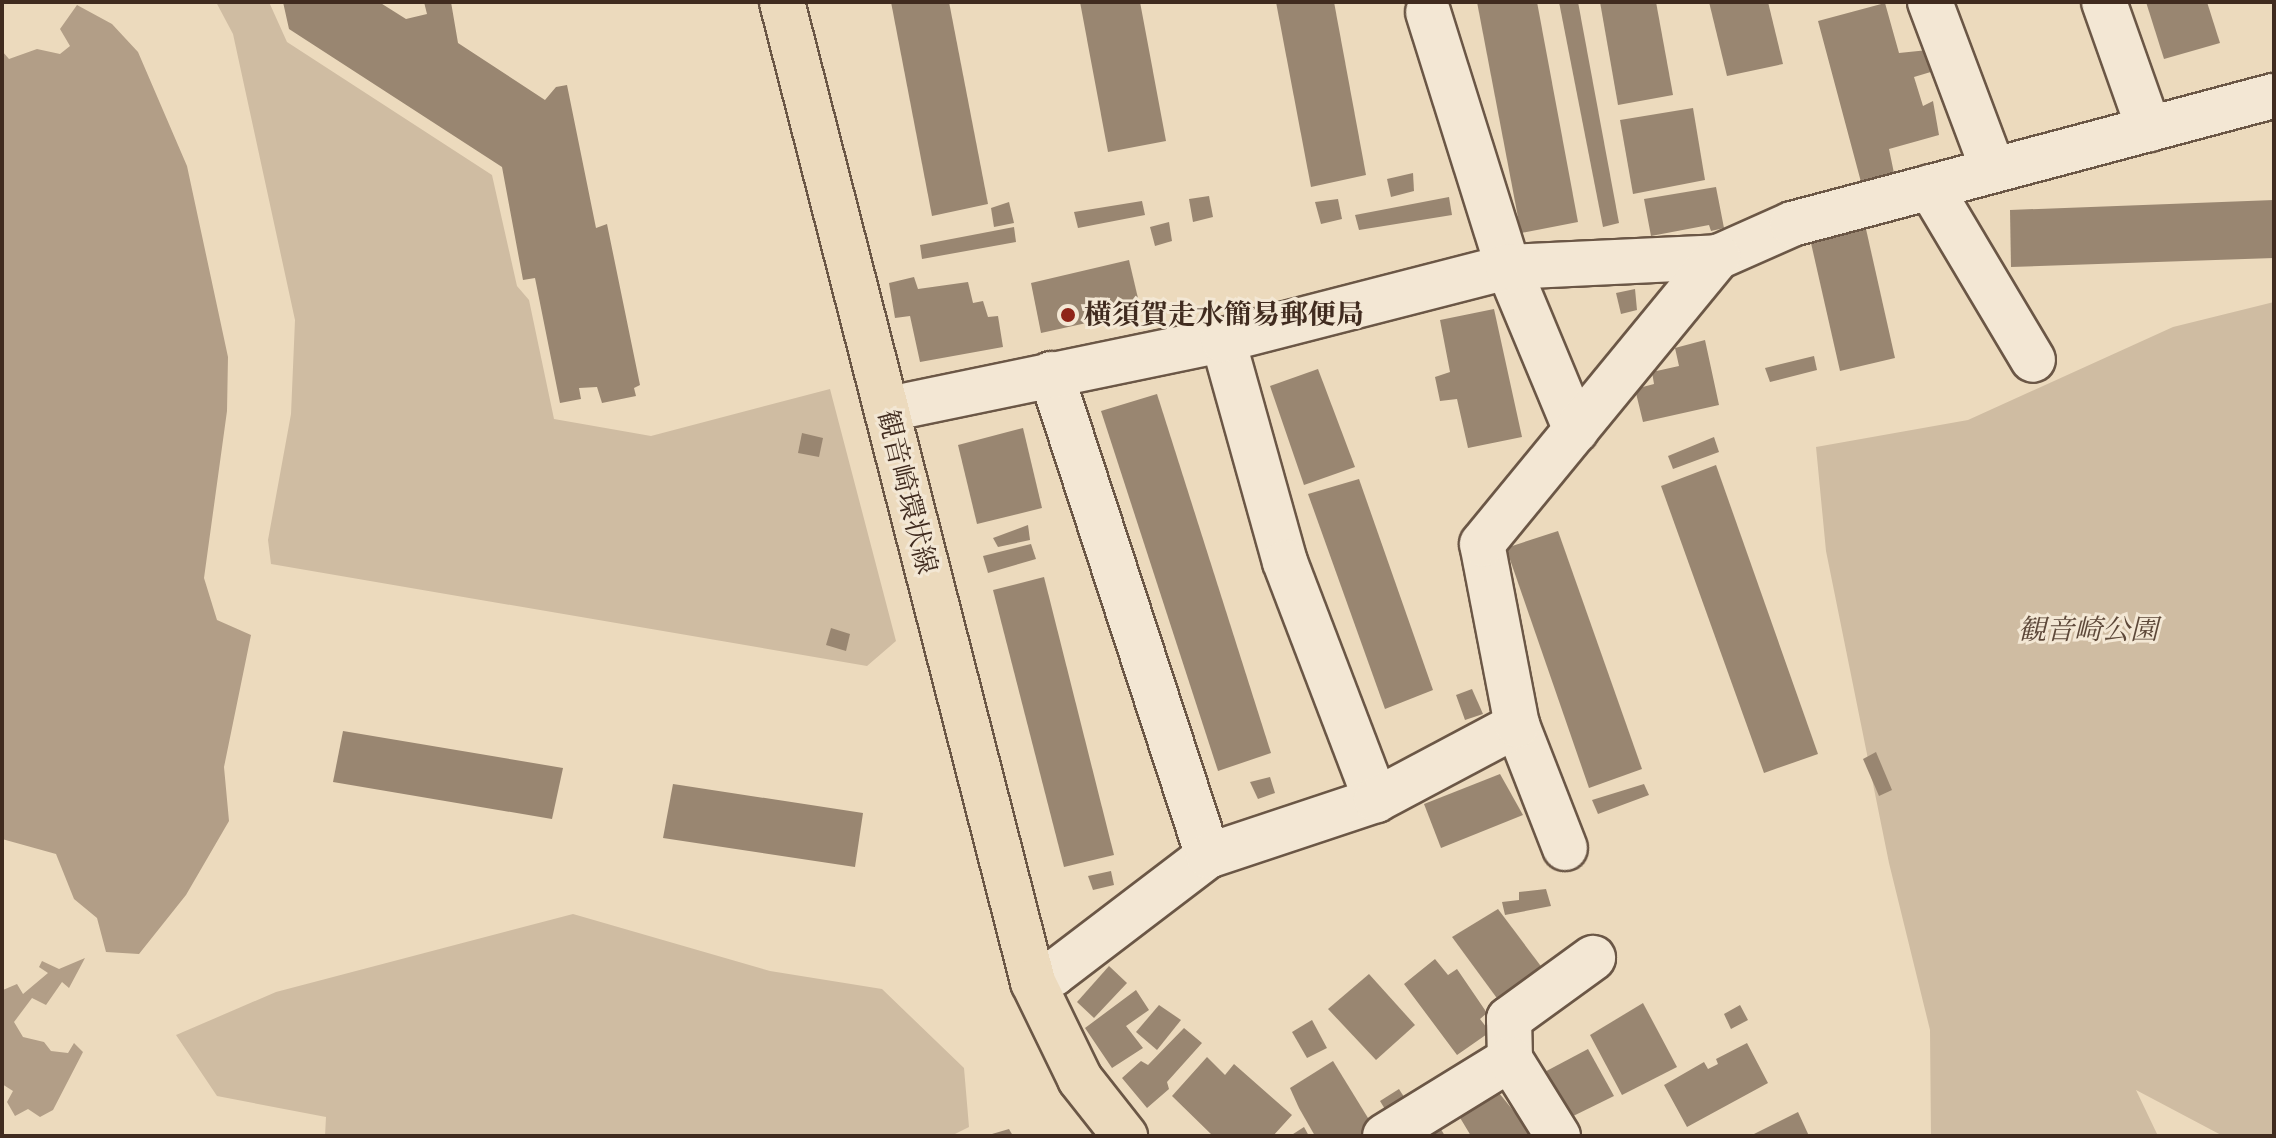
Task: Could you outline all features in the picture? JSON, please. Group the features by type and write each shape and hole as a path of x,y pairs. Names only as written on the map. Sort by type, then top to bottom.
{"main road":[{"name":"観音崎環状線","path":"782,2 1033,982 1080,1079 1125,1136"}],"street":[{"path":"1930,2 1993,170"},
{"path":"2104,2 2149,129"},
{"path":"1428,12 1508,267 1576,430"},
{"path":"908,405 1223,340 1508,267 1718,257 1792,224 2274,96"},
{"path":"1930,187 2033,360"},
{"path":"1565,848 1517,725 1482,544 1718,257"},
{"path":"1223,340 1285,562 1376,800"},
{"path":"1051,374 1208,856"},
{"path":"1033,982 1053,974 1208,856 1376,800 1517,725"},
{"path":"1558,1136 1510,1059 1509,1019 1593,958"},
{"path":"1385,1136 1510,1059"}],"green space":[{"path":"216,2 269,2 287,42 492,175 517,286 529,300 554,419 651,436 830,389 896,641 867,666 271,564 268,540 291,414 295,320 233,34"},
{"name":"観音崎公園","path":"2274,302 2274,1136 2223,1136 2136,1090 2158,1136 1931,1136 1930,1030 1889,863 1826,551 1816,447 1968,420 2173,327"},
{"path":"573,914 770,971 882,989 964,1068 969,1127 951,1136 325,1136 326,1117 217,1096 176,1035 276,992"}],"shaded area":[{"path":"77,5 112,24 138,52 187,166 228,357 227,411 204,578 217,620 251,635 224,767 229,821 186,895 139,954 106,952 97,918 74,899 56,854 2,839 2,51 9,59 37,49 60,54 70,46 60,29"},
{"path":"85,958 69,988 62,982 46,1005 32,998 14,1022 23,1037 44,1042 51,1051 68,1053 74,1043 83,1052 53,1110 40,1117 28,1109 15,1116 7,1102 13,1091 2,1084 2,970 3,990 17,984 23,994 48,973 39,967 42,961 59,969"}],"building":[{"path":"283,2 379,2 406,19 427,14 424,2 451,2 458,43 545,100 556,87 567,85 596,228 607,224 640,385 634,388 636,396 602,403 597,387 579,388 581,399 560,403 535,278 523,280 502,167 289,29"},
{"path":"891,2 949,2 988,204 932,216"},
{"path":"1080,2 1140,2 1166,141 1108,152"},
{"path":"1276,2 1334,2 1366,175 1311,187"},
{"path":"1477,2 1537,2 1578,222 1521,233"},
{"path":"1559,2 1578,2 1619,223 1603,227"},
{"path":"1600,2 1656,2 1673,95 1618,105"},
{"path":"1709,2 1768,2 1783,64 1727,76"},
{"path":"2146,2 2207,2 2220,43 2164,59"},
{"path":"1885,3 1899,53 1928,50 1934,71 1914,77 1923,106 1933,101 1939,135 1889,149 1894,173 1861,182 1818,21"},
{"path":"1693,108 1705,180 1633,194 1620,120"},
{"path":"1413,173 1414,191 1391,197 1387,179"},
{"path":"1716,187 1724,228 1711,231 1709,225 1651,236 1644,199"},
{"path":"1209,196 1213,217 1193,222 1189,199"},
{"path":"1449,197 1452,215 1359,230 1355,215"},
{"path":"1338,199 1342,219 1321,224 1315,202"},
{"path":"2274,200 2274,258 2011,267 2010,210"},
{"path":"1142,201 1145,215 1078,228 1074,212"},
{"path":"1009,202 1014,223 994,227 991,208"},
{"path":"1169,222 1172,241 1155,246 1150,227"},
{"path":"1014,227 1016,242 922,259 920,245"},
{"path":"1866,229 1895,358 1840,371 1811,243"},
{"path":"1129,260 1141,311 1041,333 1031,283"},
{"path":"914,277 918,289 968,282 973,303 983,301 988,317 998,316 1003,347 920,362 910,316 895,318 889,283"},
{"path":"1635,289 1637,310 1621,314 1616,293"},
{"path":"1494,309 1522,437 1468,448 1457,399 1440,401 1435,377 1450,372 1440,320"},
{"path":"1705,340 1719,405 1643,422 1635,389 1654,384 1652,372 1679,366 1675,348"},
{"path":"1814,356 1817,370 1770,382 1765,368"},
{"path":"1318,369 1355,467 1304,485 1270,386"},
{"path":"1157,394 1271,753 1218,771 1101,411"},
{"path":"1023,428 1042,508 977,524 958,445"},
{"path":"802,433 823,438 819,457 798,453"},
{"path":"1714,437 1719,452 1673,469 1668,456"},
{"path":"1716,465 1818,754 1764,773 1661,486"},
{"path":"1359,479 1433,690 1385,709 1308,494"},
{"path":"1028,525 1030,540 998,547 993,538"},
{"path":"1558,531 1642,769 1589,788 1506,548"},
{"path":"1031,544 1036,559 988,573 983,556"},
{"path":"1044,577 1114,855 1064,867 993,590"},
{"path":"831,628 850,634 846,651 826,645"},
{"path":"1472,689 1483,714 1465,720 1456,695"},
{"path":"343,731 563,768 552,819 333,782"},
{"path":"1876,752 1892,790 1879,796 1863,759"},
{"path":"1500,774 1523,815 1441,848 1424,804"},
{"path":"1270,777 1275,793 1258,799 1250,782"},
{"path":"673,784 863,813 855,867 663,838"},
{"path":"1644,784 1649,795 1598,814 1592,800"},
{"path":"1111,871 1114,885 1093,890 1088,876"},
{"path":"1546,889 1551,906 1505,915 1502,902 1519,900 1519,892"},
{"path":"1498,909 1543,969 1499,1001 1452,937"},
{"path":"1435,959 1448,975 1457,969 1487,1013 1480,1019 1490,1032 1457,1055 1404,984"},
{"path":"1109,966 1127,983 1094,1018 1077,1002"},
{"path":"1369,974 1415,1025 1376,1060 1328,1009"},
{"path":"1136,990 1149,1010 1126,1026 1143,1048 1112,1068 1085,1028"},
{"path":"1643,1003 1677,1067 1622,1095 1590,1035"},
{"path":"1159,1005 1181,1020 1157,1050 1136,1032"},
{"path":"1740,1005 1748,1020 1731,1029 1724,1014"},
{"path":"1312,1020 1327,1048 1307,1058 1292,1032"},
{"path":"1184,1028 1202,1043 1167,1082 1169,1089 1147,1108 1122,1078 1141,1061 1148,1065"},
{"path":"1747,1043 1768,1083 1687,1127 1664,1085 1704,1062 1708,1069 1718,1064 1716,1059"},
{"path":"1588,1049 1614,1096 1561,1122 1537,1076"},
{"path":"1207,1057 1225,1075 1234,1064 1292,1115 1273,1136 1213,1136 1172,1096"},
{"path":"1333,1061 1376,1131 1369,1136 1315,1136 1299,1108 1290,1088"},
{"path":"1495,1088 1520,1119 1531,1111 1546,1136 1471,1136 1456,1111"},
{"path":"1399,1089 1411,1108 1391,1119 1380,1101"},
{"path":"1798,1112 1809,1136 1750,1136"},
{"path":"1439,1126 1445,1136 1422,1136"},
{"path":"1304,1127 1309,1136 1290,1136"},
{"path":"1009,1129 1013,1136 992,1134"}],"place":[{"name":"横須賀走水簡易郵便局","path":"1068,315"}]}
